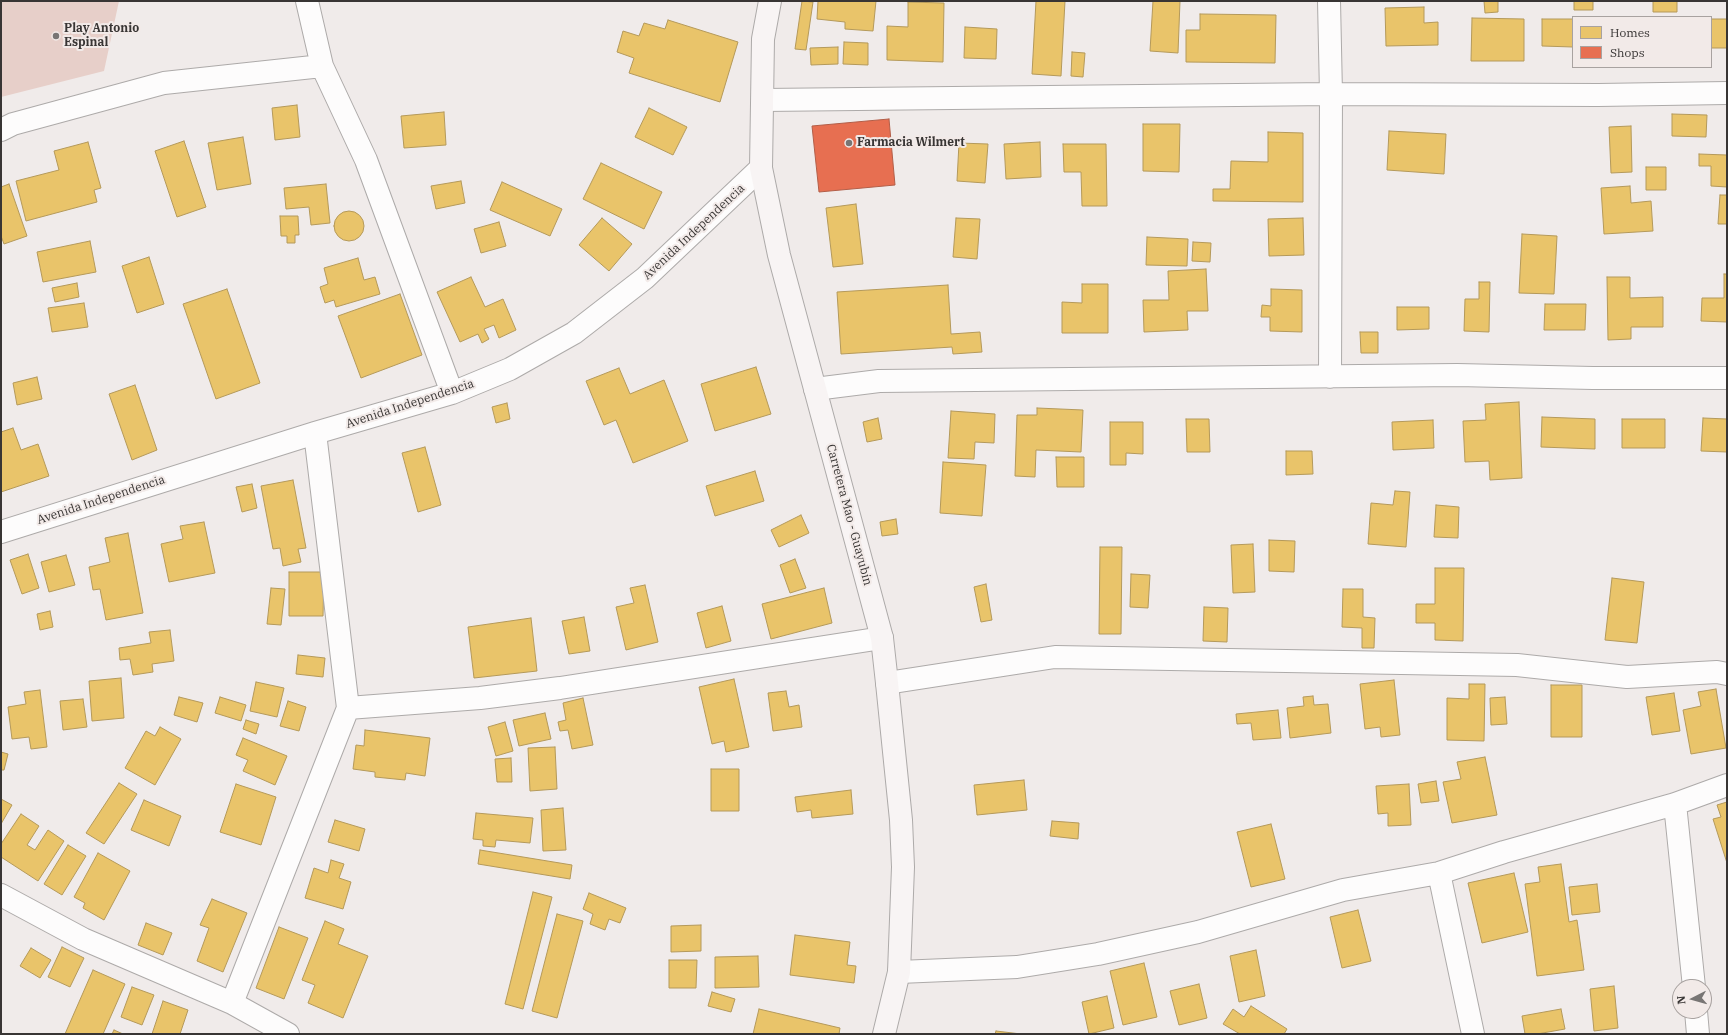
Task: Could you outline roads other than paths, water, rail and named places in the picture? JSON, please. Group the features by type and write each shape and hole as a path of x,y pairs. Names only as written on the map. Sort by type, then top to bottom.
{"main road":[{"name":"Carretera Mao - Guayubín","path":"770,1 763,39 761,168 779,255 882,638 887,683 901,820 903,859 898,972 884,1034"}],"street":[{"path":"307,1 322,66 366,160 452,393"},
{"path":"1329,1 1331,94 1330,377"},
{"path":"1,130 12,124 164,83 322,66"},
{"path":"763,100 1331,94 1598,95 1727,93"},
{"name":"Avenida Independencia","path":"1,532 315,433 452,393 510,369 574,333 645,278 761,168"},
{"path":"815,389 879,381 1456,375 1593,378 1727,378"},
{"path":"232,1003 348,708 315,433"},
{"path":"348,708 480,698 553,689 882,638"},
{"path":"887,683 1055,657 1517,665 1627,677 1717,672 1727,674"},
{"path":"898,972 1017,968 1098,954 1198,932 1343,890 1438,873 1504,852 1675,804 1727,785"},
{"path":"1675,804 1693,979"},
{"path":"1438,873 1473,1034"},
{"path":"1,894 83,940 232,1003 288,1034"},
{"path":"1697,1019 1698,1034"}],"place":[{"name":"Play Antonio Espinal","path":"56,36"},
{"name":"Farmacia Wilmert","path":"849,143"}]}
